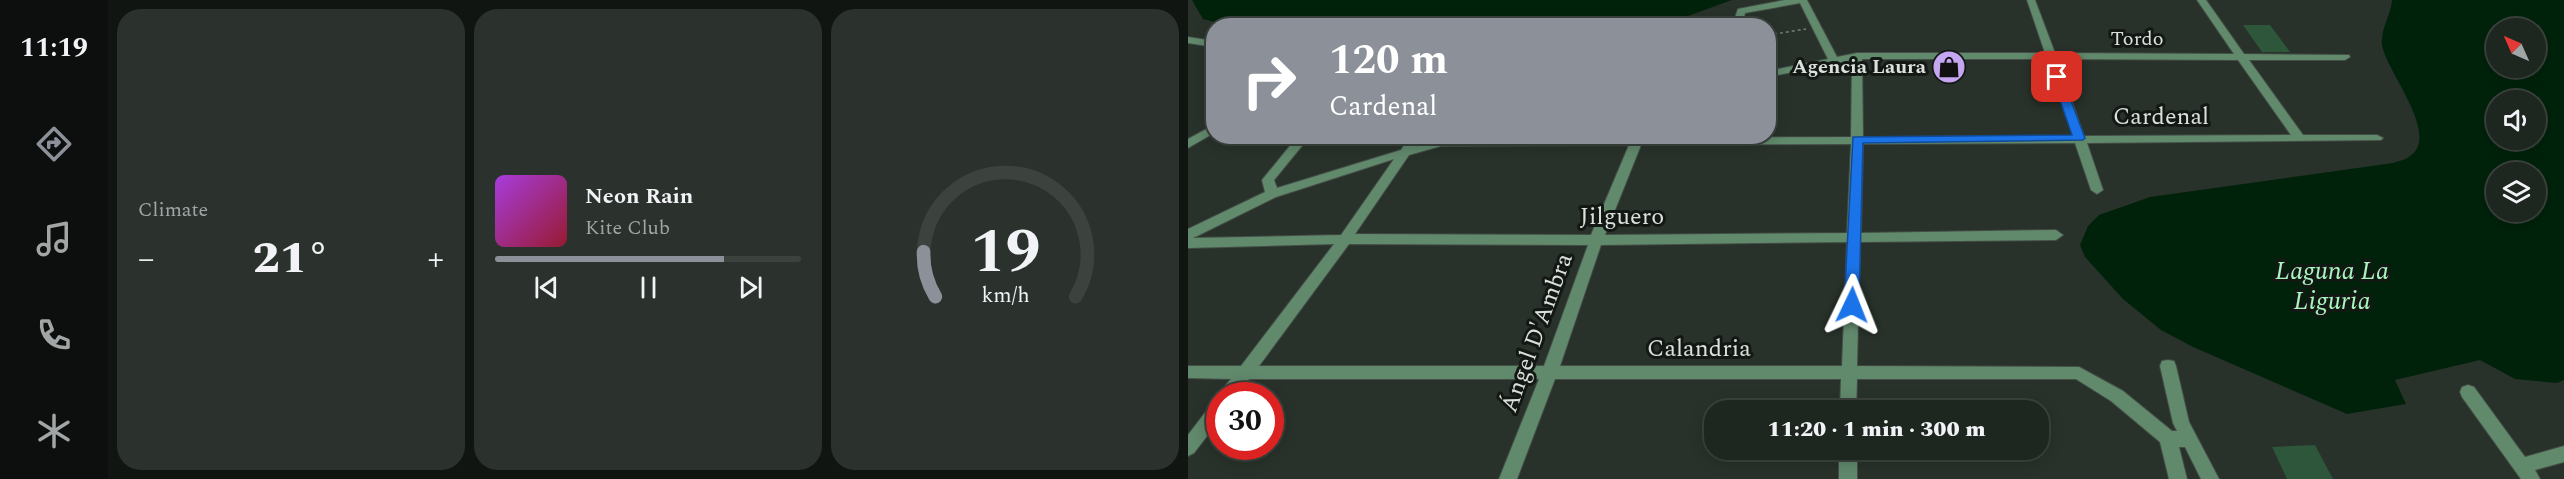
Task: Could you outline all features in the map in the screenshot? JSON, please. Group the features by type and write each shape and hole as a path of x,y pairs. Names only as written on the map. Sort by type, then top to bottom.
{"street":[{"path":"1740,18 1742,11 1801,0 1818,27 1834,60"},
{"path":"2031,0 2097,190"},
{"path":"2201,0 2299,138"},
{"path":"1188,40 1206,43"},
{"path":"1848,400 1857,140 1857,56"},
{"name":"Tordo","path":"1776,72 1857,56 2345,57"},
{"path":"1188,144 1206,133"},
{"name":"Cardenal","path":"1776,139 2377,138"},
{"path":"1272,194 1268,180 1298,144"},
{"path":"1238,382 1345,240 1410,144"},
{"path":"1188,235 1272,194 1436,144"},
{"name":"Ángel D'Ambra","path":"1508,479 1549,374 1596,240 1636,144"},
{"name":"Jilguero","path":"1188,243 2056,236"},
{"path":"2168,366 2181,423 2210,479"},
{"name":"Calandria","path":"1188,372 2079,373 2117,396 2168,438"},
{"path":"2468,392 2526,472 2564,454"},
{"path":"1188,448 1206,424"},
{"path":"2178,479 2168,438 2189,441"},
{"path":"1848,460 1848,479"}],"path":[{"path":"1776,34 1818,27"}],"shaded area":[{"path":"2243,25 2270,25 2290,52 2262,52"},
{"path":"2315,445 2333,479 2287,479 2272,447"}],"water":[{"path":"1192,0 1732,0 1682,18 1203,19"},
{"name":"Laguna La Liguria","path":"2392,0 2564,0 2564,380 2557,383 2515,379 2480,360 2395,380 2406,404 2347,414 2193,347 2161,330 2123,299 2085,257 2080,245 2088,226 2099,215 2150,197 2393,163 2410,156 2418,146 2419,133 2416,119 2386,56 2382,45"}],"place":[{"name":"Agencia Laura","path":"1949,67"}],"route":[{"path":"1852,305 1857,140 2079,138 2057,77"}]}
